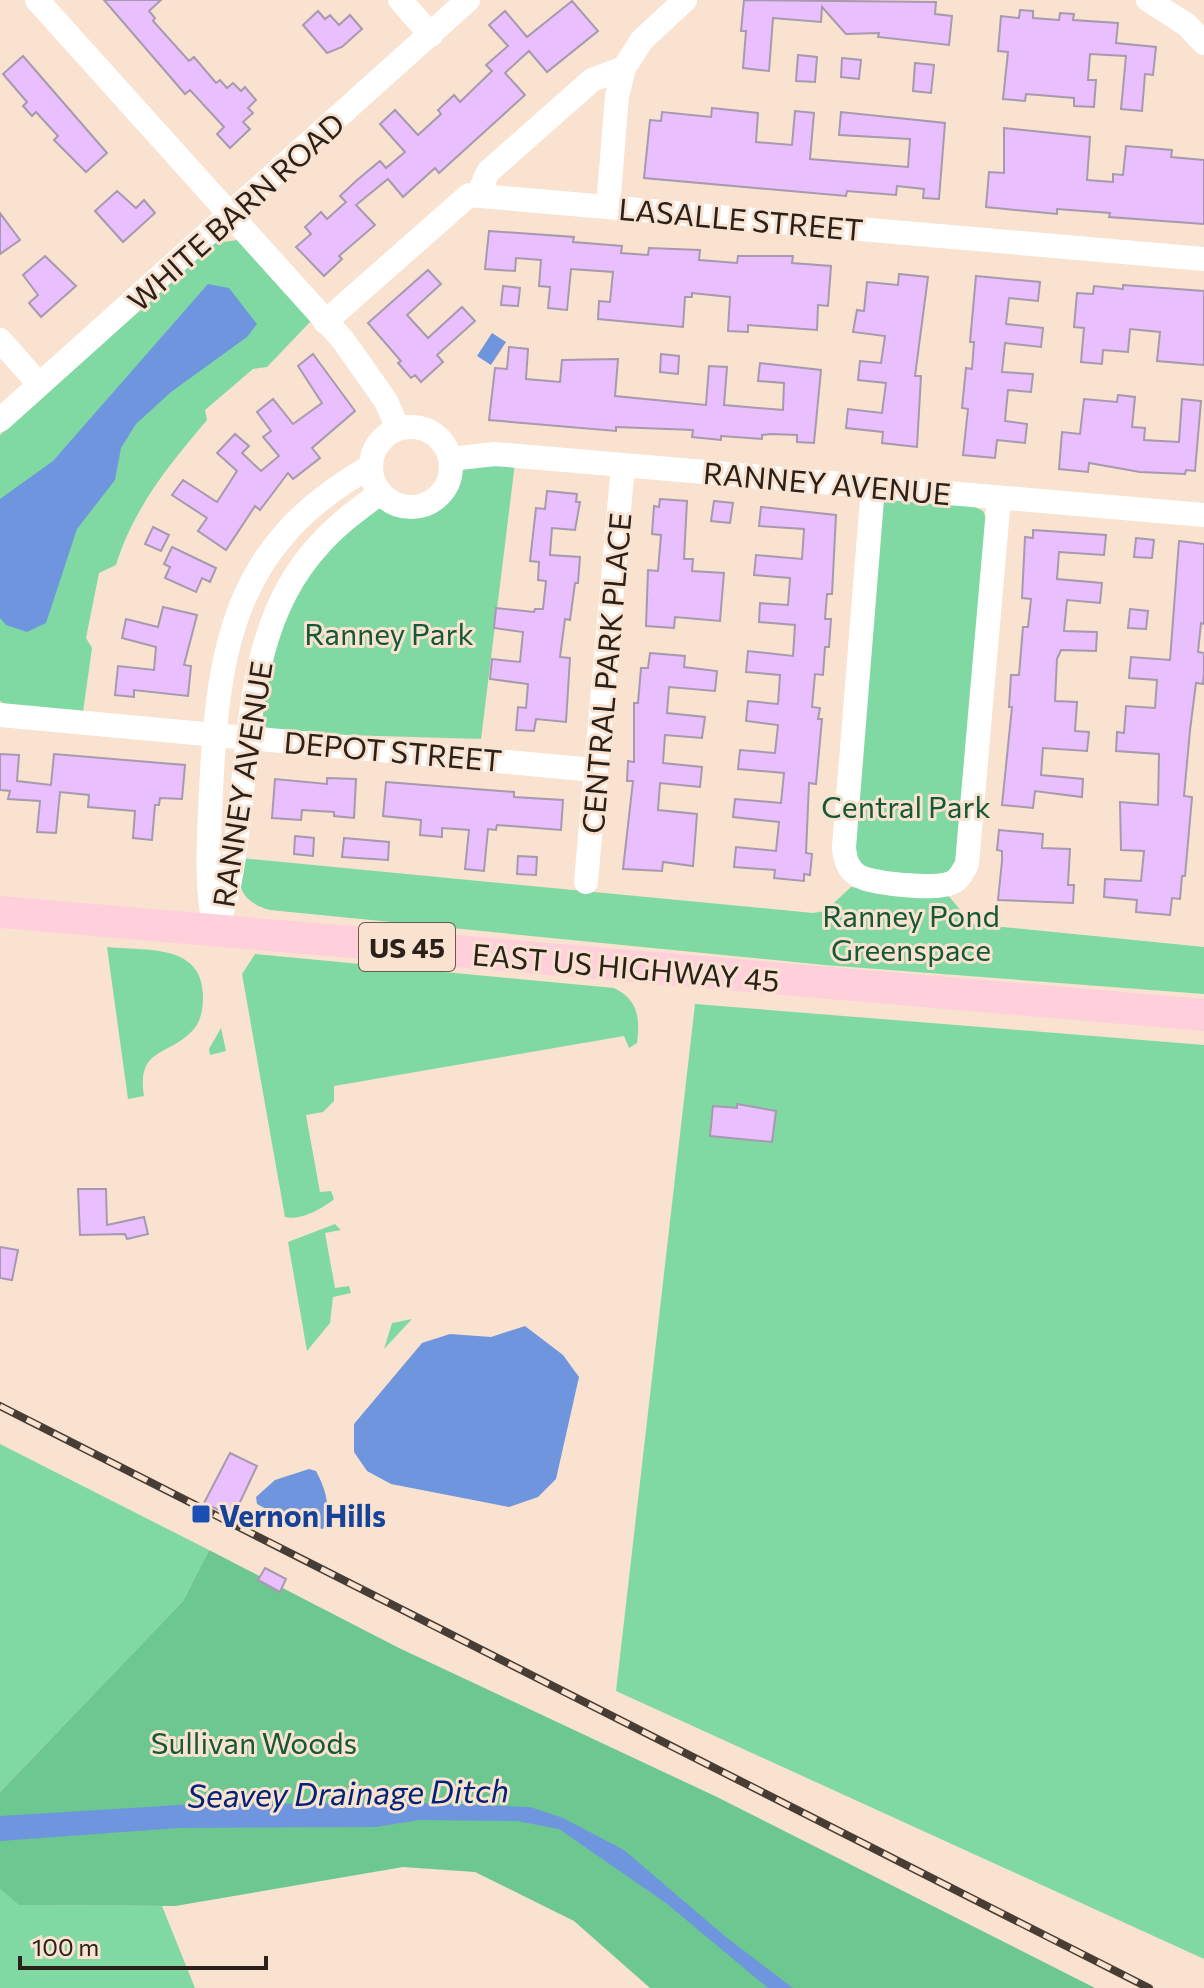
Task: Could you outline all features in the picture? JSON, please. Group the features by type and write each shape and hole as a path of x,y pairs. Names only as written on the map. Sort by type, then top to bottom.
{"main road":[{"name":"EAST US HIGHWAY 45","path":"0,912 1204,1015"}],"street":[{"path":"37,0 325,322 364,369 398,429"},
{"path":"400,0 431,35"},
{"name":"WHITE BARN ROAD","path":"0,420 468,0"},
{"path":"608,207 617,96 624,68 642,40 685,0"},
{"path":"1148,0 1187,25 1204,43"},
{"path":"325,322 454,205 469,195 478,195 488,172 592,80 624,68"},
{"name":"LASALLE STREET","path":"478,195 1204,259"},
{"path":"0,340 39,384"},
{"path":"411,427 436,436 450,459 450,474 445,488 421,506 406,507 391,502 380,493 370,467 374,451 384,437 398,429 411,427"},
{"name":"RANNEY AVENUE","path":"450,459 495,454 1204,515"},
{"name":"CENTRAL PARK PLACE","path":"586,882 623,465"},
{"name":"RANNEY AVENUE","path":"215,930 207,893 214,733 223,658 240,605 255,574 302,512 370,467"},
{"path":"873,487 844,847 846,863 855,874 868,881 940,886 952,883 967,864 999,498"},
{"name":"RANNEY AVENUE","path":"215,930 229,895 256,675 268,632 289,586 318,545 380,493"},
{"name":"DEPOT STREET","path":"0,715 594,770"}],"green space":[{"path":"237,240 311,321 267,367 253,369 205,410 207,420 166,470 143,505 116,565 99,573 86,638 92,648 83,712 6,705 0,701 0,435 209,244"},
{"name":"Ranney Park","path":"515,463 481,739 276,733 264,726 258,712 295,582 375,508 417,513 447,495 460,464"},
{"name":"Central Park","path":"885,499 973,506 983,511 986,518 956,860 949,871 940,875 864,871 849,857 879,507"},
{"name":"Ranney Pond Greenspace","path":"240,858 813,913 825,911 851,887 947,894 972,924 1204,947 1204,994 824,965 270,910 260,907 243,892 239,877"},
{"path":"107,947 169,953 193,966 200,978 203,999 199,1021 185,1038 150,1060 143,1080 144,1096 128,1099"},
{"path":"255,954 614,988 629,998 636,1011 637,1043 629,1048 624,1036 334,1086 334,1101 323,1112 306,1115 320,1192 331,1191 334,1199 311,1213 285,1217 242,974"},
{"path":"695,1004 1204,1045 1204,1959 616,1691"},
{"path":"221,1028 226,1051 210,1055 209,1049"},
{"path":"335,1224 341,1230 325,1233 335,1288 349,1286 351,1293 333,1297 330,1323 307,1351 288,1242"},
{"path":"412,1319 384,1349 392,1323"},
{"path":"0,1444 209,1550 183,1601 0,1792"},
{"name":"Sullivan Woods","path":"209,1550 399,1648 717,1797 1095,1988 650,1988 574,1921 475,1872 403,1867 175,1906 19,1905 0,1889 0,1792 183,1601"},
{"path":"0,1889 20,1905 162,1906 195,1988 0,1988"}],"water":[{"path":"208,284 229,288 257,324 247,337 171,392 136,424 121,448 115,480 77,529 46,623 27,632 6,625 0,618 0,499 53,461"},
{"path":"492,333 506,342 491,365 477,356"},
{"path":"525,1326 563,1355 579,1377 556,1479 538,1497 509,1507 391,1484 367,1471 354,1452 354,1424 422,1343 450,1334 491,1337"},
{"path":"309,1469 316,1471 325,1492 327,1514 323,1529 286,1520 257,1504 256,1497 275,1480"},
{"path":"427,1803 530,1807 563,1818 624,1850 727,1938 793,1988 768,1988 666,1903 559,1829 517,1821 419,1820 376,1827 178,1828 0,1841 0,1816 196,1804"}],"building":[{"path":"104,0 161,0 149,11 155,18 153,21 189,61 194,57 216,83 220,80 227,88 233,83 241,91 245,87 256,100 248,108 253,113 243,122 250,129 230,148 217,134 224,127 190,90 185,94"},
{"path":"744,0 936,2 935,14 952,16 949,45 878,37 879,33 846,34 822,7 821,22 773,18 769,71 743,68 746,31 741,31"},
{"path":"572,1 598,31 547,72 529,51 505,73 525,95 439,173 435,168 403,197 388,179 356,205 375,225 339,256 342,259 324,276 296,247 311,234 305,227 321,212 327,219 346,202 340,196 356,181 380,161 386,168 405,152 380,124 395,110 418,135 441,114 438,110 454,95 460,102 492,71 486,65 508,46 489,25 505,11 527,37"},
{"path":"1020,10 1033,11 1033,18 1059,20 1060,13 1074,14 1073,20 1118,23 1116,43 1156,47 1153,75 1145,74 1142,111 1121,109 1126,56 1090,54 1088,80 1096,80 1094,107 1074,106 1074,98 1026,94 1025,101 1003,99 1008,52 998,51 1001,16 1019,18"},
{"path":"318,11 325,19 330,15 339,25 350,15 362,29 342,47 327,53 303,25"},
{"path":"798,55 817,57 815,82 796,81"},
{"path":"23,56 107,153 86,172 54,140 58,136 36,112 32,116 23,106 27,102 3,74"},
{"path":"842,58 861,60 859,79 841,77"},
{"path":"915,63 934,65 931,93 913,91"},
{"path":"712,108 758,113 756,142 792,145 795,111 814,113 810,159 908,167 910,139 839,135 841,112 945,123 939,199 923,198 924,189 897,186 896,195 847,191 846,196 644,178 650,120 661,121 662,112 711,117"},
{"path":"1004,128 1090,137 1087,180 1113,182 1113,174 1123,175 1126,146 1172,150 1171,157 1204,160 1204,224 1109,217 1110,213 1057,209 1057,214 986,207 989,172 1004,173"},
{"path":"117,191 136,208 144,200 155,213 123,242 95,211"},
{"path":"0,213 20,240 0,254"},
{"path":"489,231 574,237 573,242 622,246 621,253 648,255 649,248 700,250 699,260 737,263 738,256 793,256 792,263 831,266 828,306 818,305 817,330 748,325 748,332 728,331 730,297 692,293 692,297 685,297 683,327 598,319 599,301 610,302 613,272 571,269 567,310 548,308 550,287 539,286 541,260 516,258 515,271 485,269"},
{"path":"45,256 76,286 41,317 29,303 38,295 23,275"},
{"path":"428,270 441,284 407,315 428,338 462,307 475,321 437,355 443,362 421,382 415,375 411,378 398,363 401,361 368,323"},
{"path":"899,274 928,277 915,376 921,376 917,447 882,443 883,432 846,428 848,409 882,413 886,383 858,380 860,361 881,363 885,336 853,332 857,310 864,311 867,282 898,285"},
{"path":"976,276 1040,282 1038,301 1009,298 1006,324 1043,328 1041,347 1005,343 1002,372 1033,374 1031,392 1008,390 1005,421 1027,424 1025,443 997,440 995,458 963,455 968,409 962,408 966,368 972,369 974,342 970,342"},
{"path":"1123,285 1204,291 1204,365 1157,361 1160,332 1130,329 1128,352 1103,350 1102,364 1081,362 1084,328 1074,327 1077,293 1093,294 1094,286 1123,289"},
{"path":"503,286 520,288 518,306 501,305"},
{"path":"509,347 528,349 526,379 560,382 562,360 618,359 615,396 706,405 709,366 727,367 724,405 783,410 784,383 758,381 760,363 821,370 814,443 797,442 797,435 762,435 762,439 721,436 721,440 692,437 693,430 616,427 616,431 489,420 495,368 507,369"},
{"path":"313,354 355,411 312,448 320,458 293,479 288,473 260,510 255,506 226,550 198,531 207,518 172,495 183,480 217,502 237,471 217,453 235,434 249,446 242,453 261,471 279,456 263,437 271,431 257,412 273,399 293,424 322,403 298,366"},
{"path":"661,354 679,356 678,374 660,372"},
{"path":"1118,395 1135,397 1132,427 1145,428 1144,440 1179,442 1182,399 1201,401 1195,471 1186,470 1185,474 1140,472 1089,463 1088,472 1059,469 1062,432 1080,434 1084,399 1117,402"},
{"path":"547,491 577,494 576,502 580,502 575,530 552,528 550,555 580,557 578,583 575,583 570,620 565,619 560,657 570,658 566,722 536,719 534,731 516,730 518,707 526,708 528,684 490,679 492,659 520,662 523,632 494,628 496,608 534,612 535,609 543,609 546,581 538,580 539,562 530,561 536,508 545,509"},
{"path":"660,499 687,501 684,559 693,559 692,571 724,573 720,621 675,617 674,628 646,626 648,570 658,571 661,535 652,534 654,506 659,507"},
{"path":"714,501 733,503 730,523 711,521"},
{"path":"761,507 836,515 832,594 827,594 825,619 831,619 829,647 825,647 823,675 815,674 812,707 820,708 818,719 822,719 816,784 809,783 806,853 812,854 810,875 804,874 804,881 774,878 775,870 734,867 736,847 776,851 779,822 733,817 735,799 781,803 784,773 738,769 740,750 775,753 778,725 746,721 748,701 778,704 780,675 746,672 748,651 793,656 795,625 759,622 760,603 788,605 790,578 754,575 756,555 802,559 804,529 759,526"},
{"path":"153,527 169,535 161,551 145,544"},
{"path":"1033,530 1106,535 1104,555 1059,552 1057,579 1102,583 1100,603 1067,600 1064,631 1097,632 1096,651 1061,650 1057,659 1055,701 1077,702 1075,731 1089,732 1087,751 1043,748 1041,775 1083,779 1082,797 1035,791 1033,808 1002,805 1012,707 1009,707 1011,675 1019,675 1023,627 1028,627 1031,599 1022,598 1025,537 1033,538"},
{"path":"1136,538 1154,540 1152,558 1134,557"},
{"path":"1179,541 1204,544 1204,624 1201,623 1198,652 1204,653 1204,673 1203,684 1196,683 1190,730 1184,796 1192,797 1185,876 1182,876 1180,899 1172,898 1170,915 1136,912 1137,900 1104,897 1105,879 1141,881 1144,851 1121,850 1120,802 1158,805 1159,754 1116,751 1117,732 1124,733 1126,706 1155,708 1157,680 1129,678 1131,657 1170,660"},
{"path":"172,547 216,568 210,582 202,578 196,592 165,578 170,567 164,564"},
{"path":"163,607 197,615 184,665 191,666 188,696 134,690 134,697 115,695 118,666 154,670 156,647 122,638 126,619 158,627"},
{"path":"1130,609 1148,611 1146,629 1128,628"},
{"path":"650,653 685,656 684,667 717,671 715,691 669,687 667,713 705,717 702,738 665,735 663,763 702,767 700,787 660,783 658,810 697,814 693,866 663,862 662,871 623,869 633,781 627,781 628,761 634,762 634,703 638,703 641,668 648,668"},
{"path":"0,754 19,755 17,781 51,785 54,754 185,765 182,799 160,798 159,805 155,805 152,840 133,838 135,811 88,807 89,795 60,792 56,833 37,832 40,801 8,799 10,791 0,790"},
{"path":"327,778 356,779 354,818 334,816 334,812 302,810 301,820 272,818 275,779 327,784"},
{"path":"386,782 514,792 514,797 563,800 561,830 497,825 496,830 488,829 484,871 465,869 469,830 442,828 442,837 420,835 421,820 383,816"},
{"path":"999,830 1043,834 1042,848 1070,849 1068,885 1074,885 1073,903 998,900 1002,861 1002,851 997,850"},
{"path":"295,836 314,838 313,856 294,854"},
{"path":"344,838 389,842 388,860 342,857"},
{"path":"518,856 537,857 536,875 517,874"},
{"path":"737,1104 776,1111 772,1142 710,1136 713,1106 737,1108"},
{"path":"78,1189 106,1189 107,1225 144,1217 148,1234 127,1239 125,1234 80,1235"},
{"path":"0,1247 18,1250 12,1280 0,1278"},
{"path":"230,1453 257,1466 233,1517 204,1503"},
{"path":"265,1568 286,1579 280,1592 258,1580"}],"railway":[{"path":"0,1406 1149,1988"}],"place":[{"name":"Vernon Hills","path":"201,1514"}],"water label":[{"name":"Seavey Drainage Ditch","path":"348,1792"}]}
